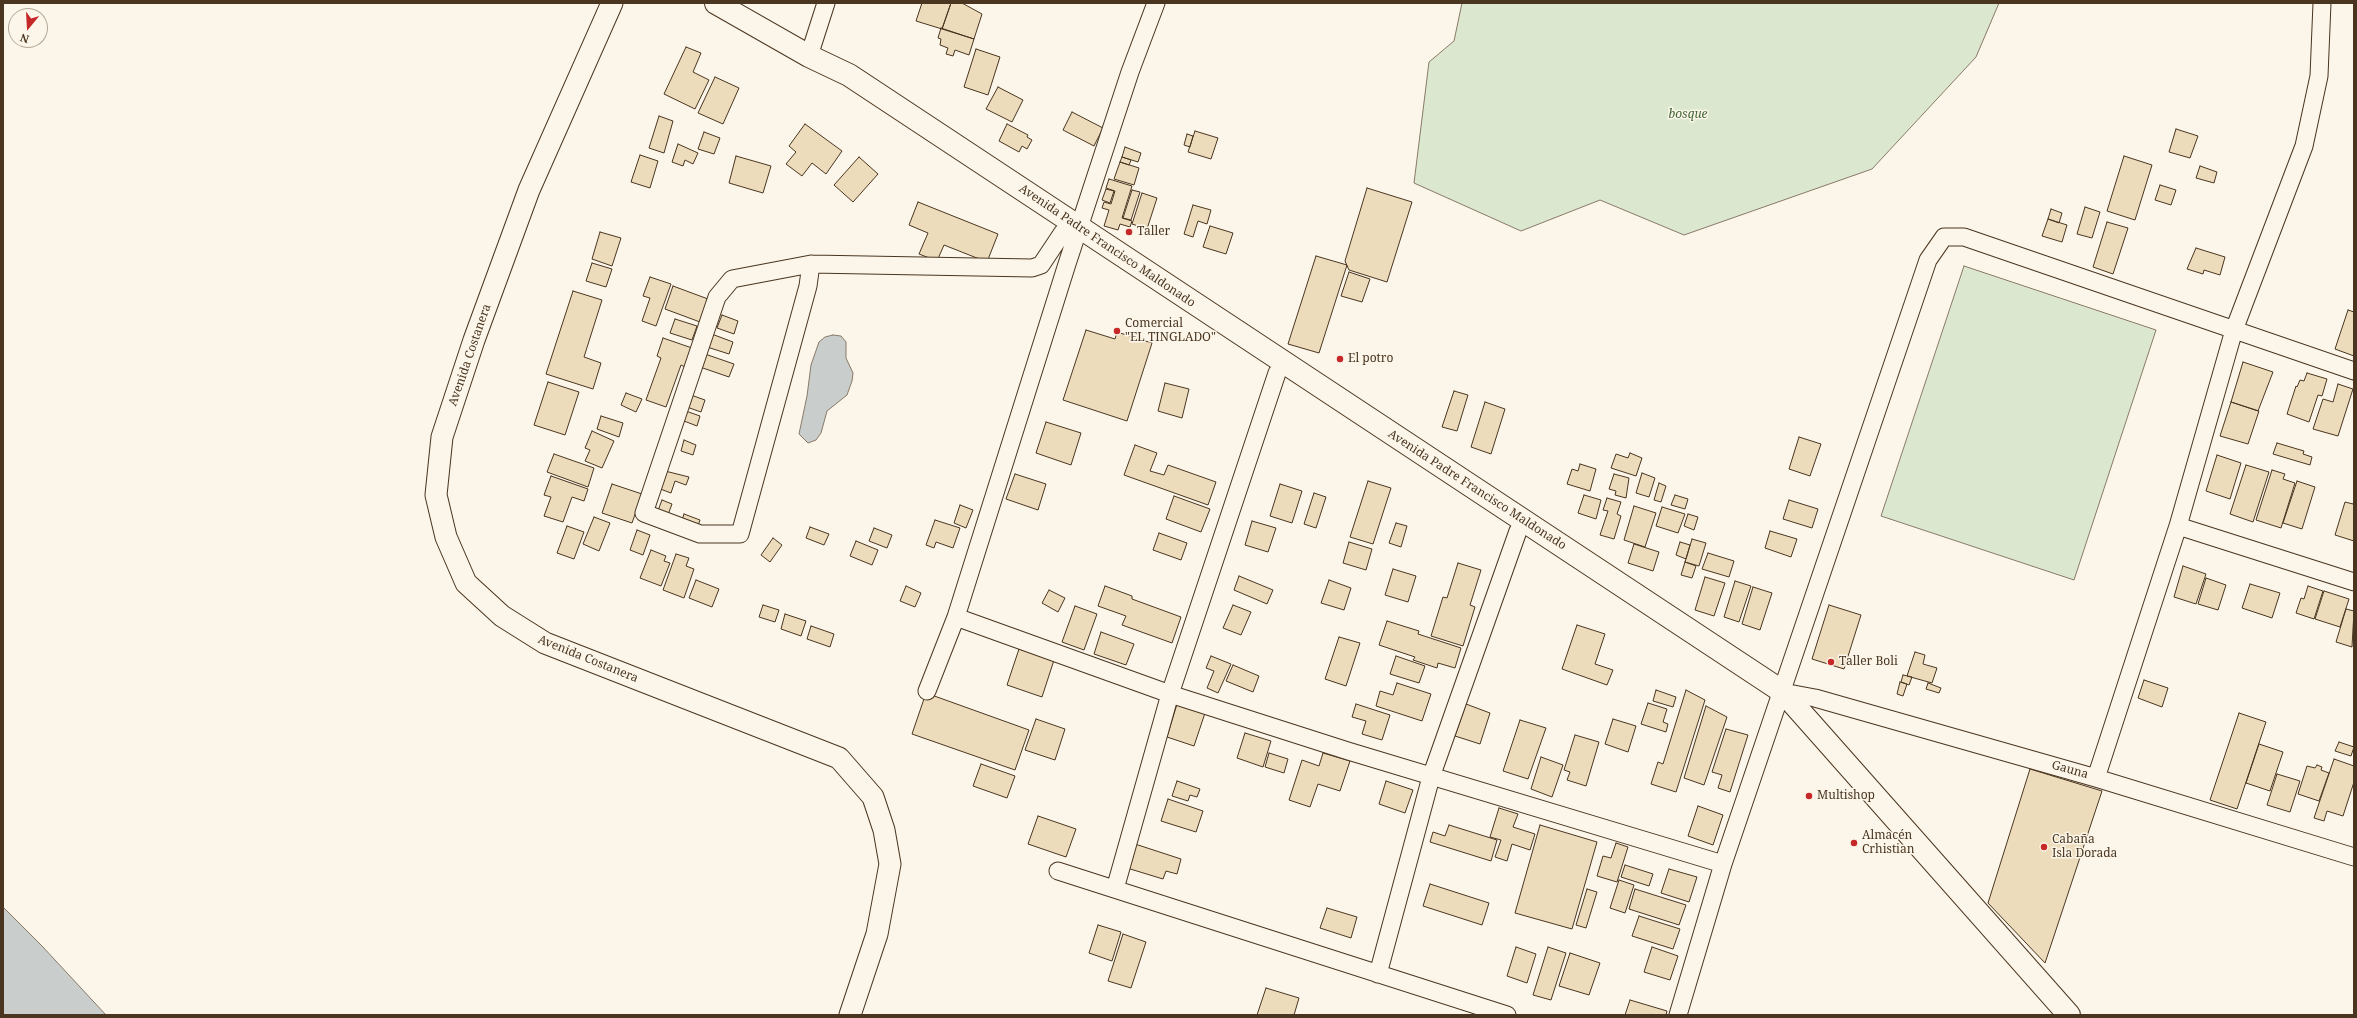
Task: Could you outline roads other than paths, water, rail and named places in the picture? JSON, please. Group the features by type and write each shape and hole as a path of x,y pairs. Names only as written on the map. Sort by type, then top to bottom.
{"main road":[{"name":"Avenida Padre Francisco Maldonado","path":"716,3 809,56 841,88 1073,234 1780,698 2069,1015"},
{"name":"Avenida Padre Francisco Maldonado","path":"1073,234 1277,373 1518,531 1780,698 2058,1015"}],"street":[{"name":"Avenida Costanera","path":"612,3 529,190 474,340 442,437 436,495 446,537 466,583 502,616 545,643 839,758 873,797 884,830 890,864 877,934 850,1015"},
{"path":"809,56 826,3"},
{"path":"927,691 956,616 1033,371 1073,234 1156,3"},
{"path":"2096,778 2178,526 2234,330 2304,146 2319,76 2322,3"},
{"path":"811,264 808,286 740,534 700,534 644,513 717,297 732,278 811,264 1032,268 1041,265 1073,234"},
{"path":"1678,1015 1723,864 1928,260 1944,237 1964,237 2354,372"},
{"path":"1115,889 1170,694 1277,373"},
{"path":"2178,526 2354,582"},
{"path":"1378,974 1431,777 1518,531"},
{"path":"956,616 1170,694 1431,777 1723,864"},
{"name":"Gauna","path":"1780,698 1815,698 2096,778 2354,857"},
{"path":"1058,871 1507,1015"}],"place":[{"name":"Taller","path":"1129,232"},
{"name":"Comercial \"EL TINGLADO\"","path":"1117,331"},
{"name":"El potro","path":"1340,359"},
{"name":"Taller Boli","path":"1831,662"},
{"name":"Multishop","path":"1809,796"},
{"name":"Almacén Crhistian","path":"1854,843"},
{"name":"Cabaña Isla Dorada","path":"2044,847"}],"park label":[{"name":"bosque","path":"1688,115"}]}
